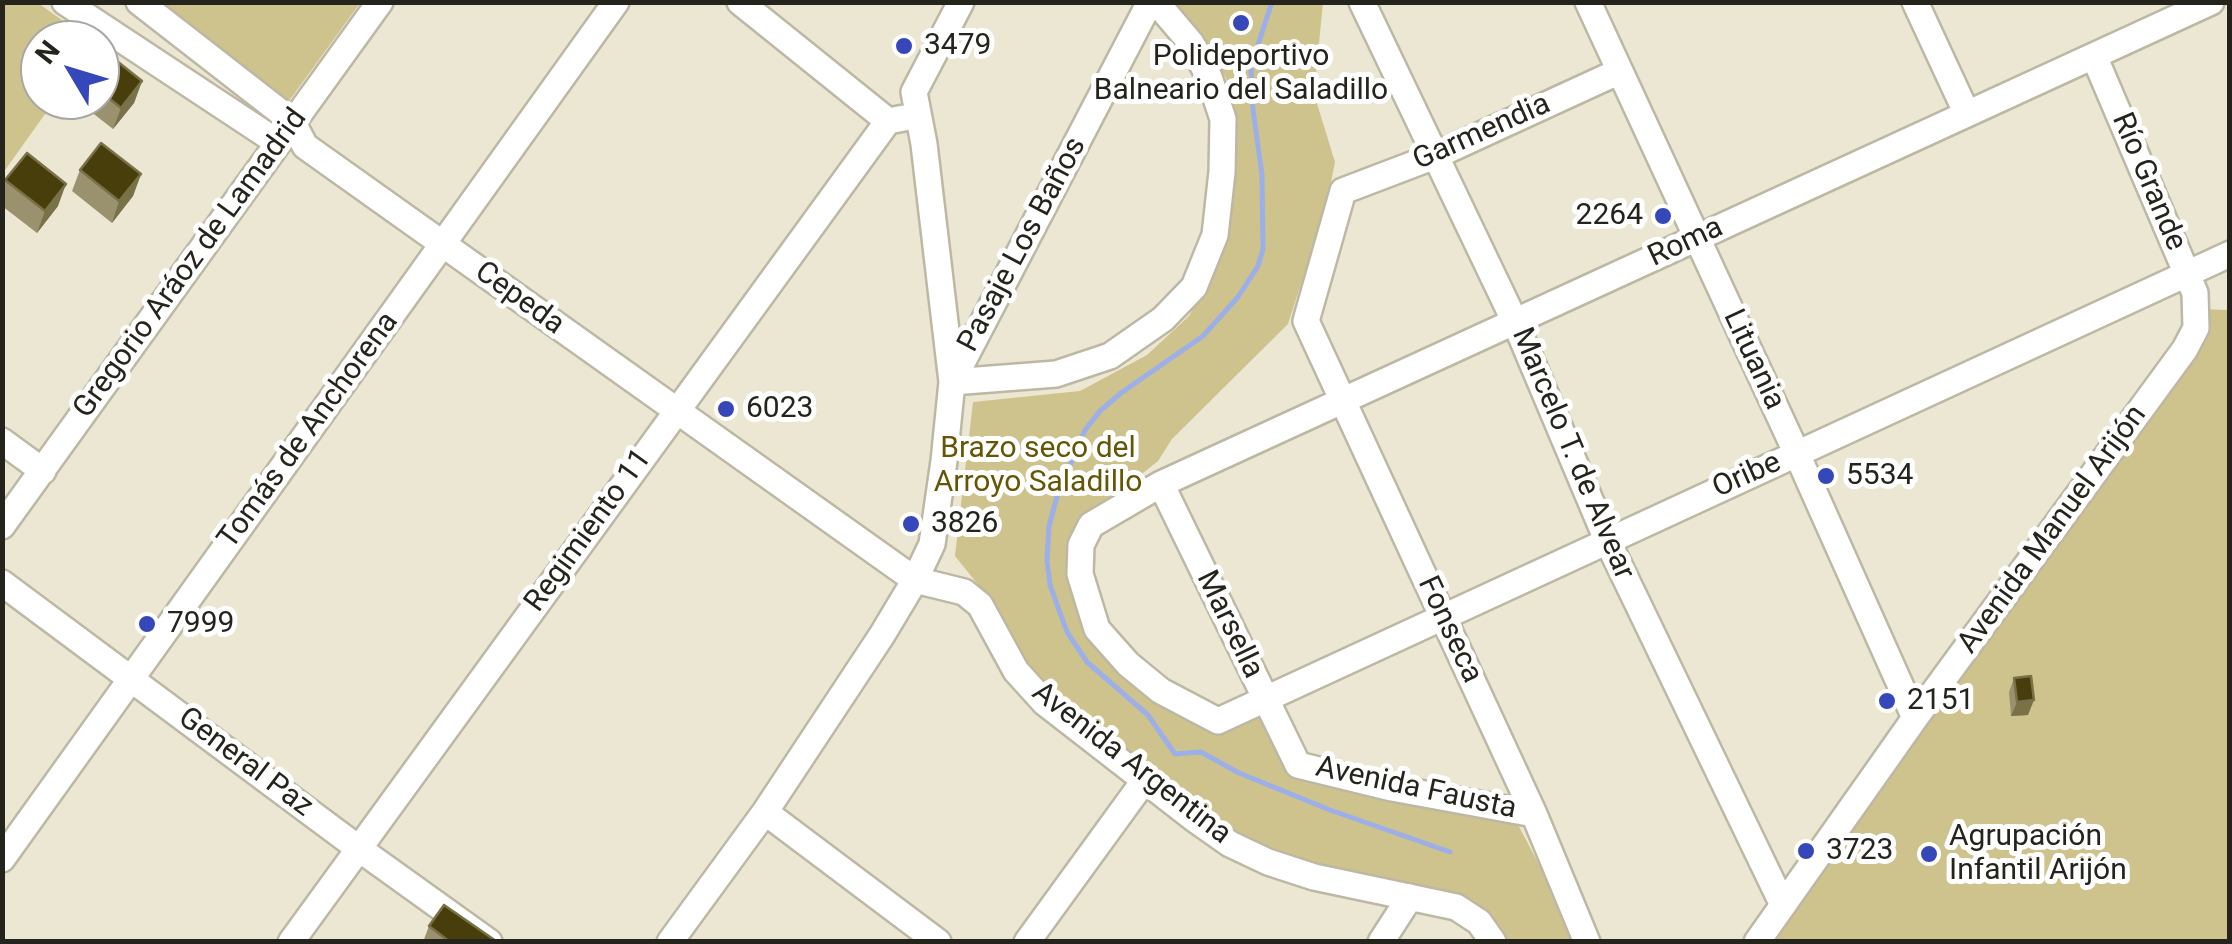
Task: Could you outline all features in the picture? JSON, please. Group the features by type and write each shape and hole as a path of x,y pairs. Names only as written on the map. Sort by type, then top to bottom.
{"street":[{"name":"Cepeda","path":"64,2 285,132 915,580"},
{"name":"Cepeda","path":"139,2 285,132"},
{"name":"Gregorio Aráoz de Lamadrid","path":"2,526 380,2"},
{"name":"Tomás de Anchorena","path":"2,860 616,2"},
{"path":"740,2 888,120 919,116"},
{"path":"670,942 765,812 871,651 915,580 932,544 952,382 927,164 914,92 961,2"},
{"path":"952,382 1056,374 1110,356 1164,319 1194,287 1215,234 1222,172 1222,119 1209,77 1190,43 1153,2"},
{"name":"Pasaje Los Baños","path":"952,382 1153,2"},
{"name":"Marcelo T. de Alvear","path":"1362,2 1515,322 1607,540 1783,905"},
{"name":"Lituania","path":"1588,2 1915,718"},
{"path":"1915,2 1968,114"},
{"name":"Roma","path":"1161,484 2212,2"},
{"name":"Río Grande","path":"2094,56 2195,293 2197,310"},
{"name":"Garmendia","path":"1306,320 1342,192 1435,156 1620,71"},
{"name":"Regimiento 11","path":"290,942 888,120"},
{"name":"Oribe","path":"1266,700 2230,254"},
{"name":"Avenida Manuel Arijón","path":"1757,942 1915,718 2186,349 2196,328 2197,310"},
{"name":"Fonseca","path":"1306,320 1534,814 1587,942"},
{"path":"2,441 43,471"},
{"path":"1161,484 1091,525 1081,546 1080,574 1097,629 1128,664 1160,691 1218,721 1266,700"},
{"name":"Marsella","path":"1161,484 1298,765"},
{"name":"Avenida Argentina","path":"915,580 964,592 980,606 1016,671 1044,702 1230,844 1314,877 1456,906 1479,922 1493,942"},
{"name":"General Paz","path":"2,583 490,942"},
{"name":"Avenida Fausta","path":"1298,765 1392,788 1534,814"},
{"path":"1027,942 1144,780"},
{"path":"765,812 938,942"},
{"path":"1381,942 1410,897"}],"green space":[{"path":"3,2 38,3 62,20 20,20 20,120 41,120 3,173"},
{"path":"154,3 360,3 289,101"},
{"name":"Brazo seco del Arroyo Saladillo","path":"1170,3 1323,3 1314,94 1335,162 1326,207 1288,324 1172,439 1158,461 1093,513 1091,634 1218,730 1259,717 1293,774 1517,823 1580,941 1505,941 1504,937 1266,847 1218,821 1052,694 1017,650 1000,612 955,556 973,402 1080,391 1147,355 1189,316 1223,254 1233,168 1226,78 1205,43"},
{"path":"2197,309 2229,310 2229,941 1757,942 2185,349"}],"building":[{"path":"120,64 142,81 120,107"},
{"path":"101,143 141,174 119,201 80,170"},
{"path":"27,153 66,184 45,211 5,180"},
{"path":"2031,676 2034,700 2017,702 2014,678"},
{"path":"444,905 496,942 450,942 429,926"}],"waterway":[{"path":"1272,2 1251,66 1262,175 1263,249 1258,266 1238,297 1203,336 1121,393 1085,430 1058,493 1049,526 1050,585 1067,632 1087,662 1148,715 1175,754 1201,752 1239,773 1330,810 1450,852"}],"place":[{"name":"Polideportivo Balneario del Saladillo","path":"1241,23"},
{"name":"3479","path":"904,46"},
{"name":"2264","path":"1663,216"},
{"name":"6023","path":"726,409"},
{"name":"5534","path":"1826,476"},
{"name":"3826","path":"911,524"},
{"name":"7999","path":"147,624"},
{"name":"2151","path":"1887,701"},
{"name":"3723","path":"1806,851"},
{"name":"Agrupación Infantil Arijón","path":"1929,854"}]}
